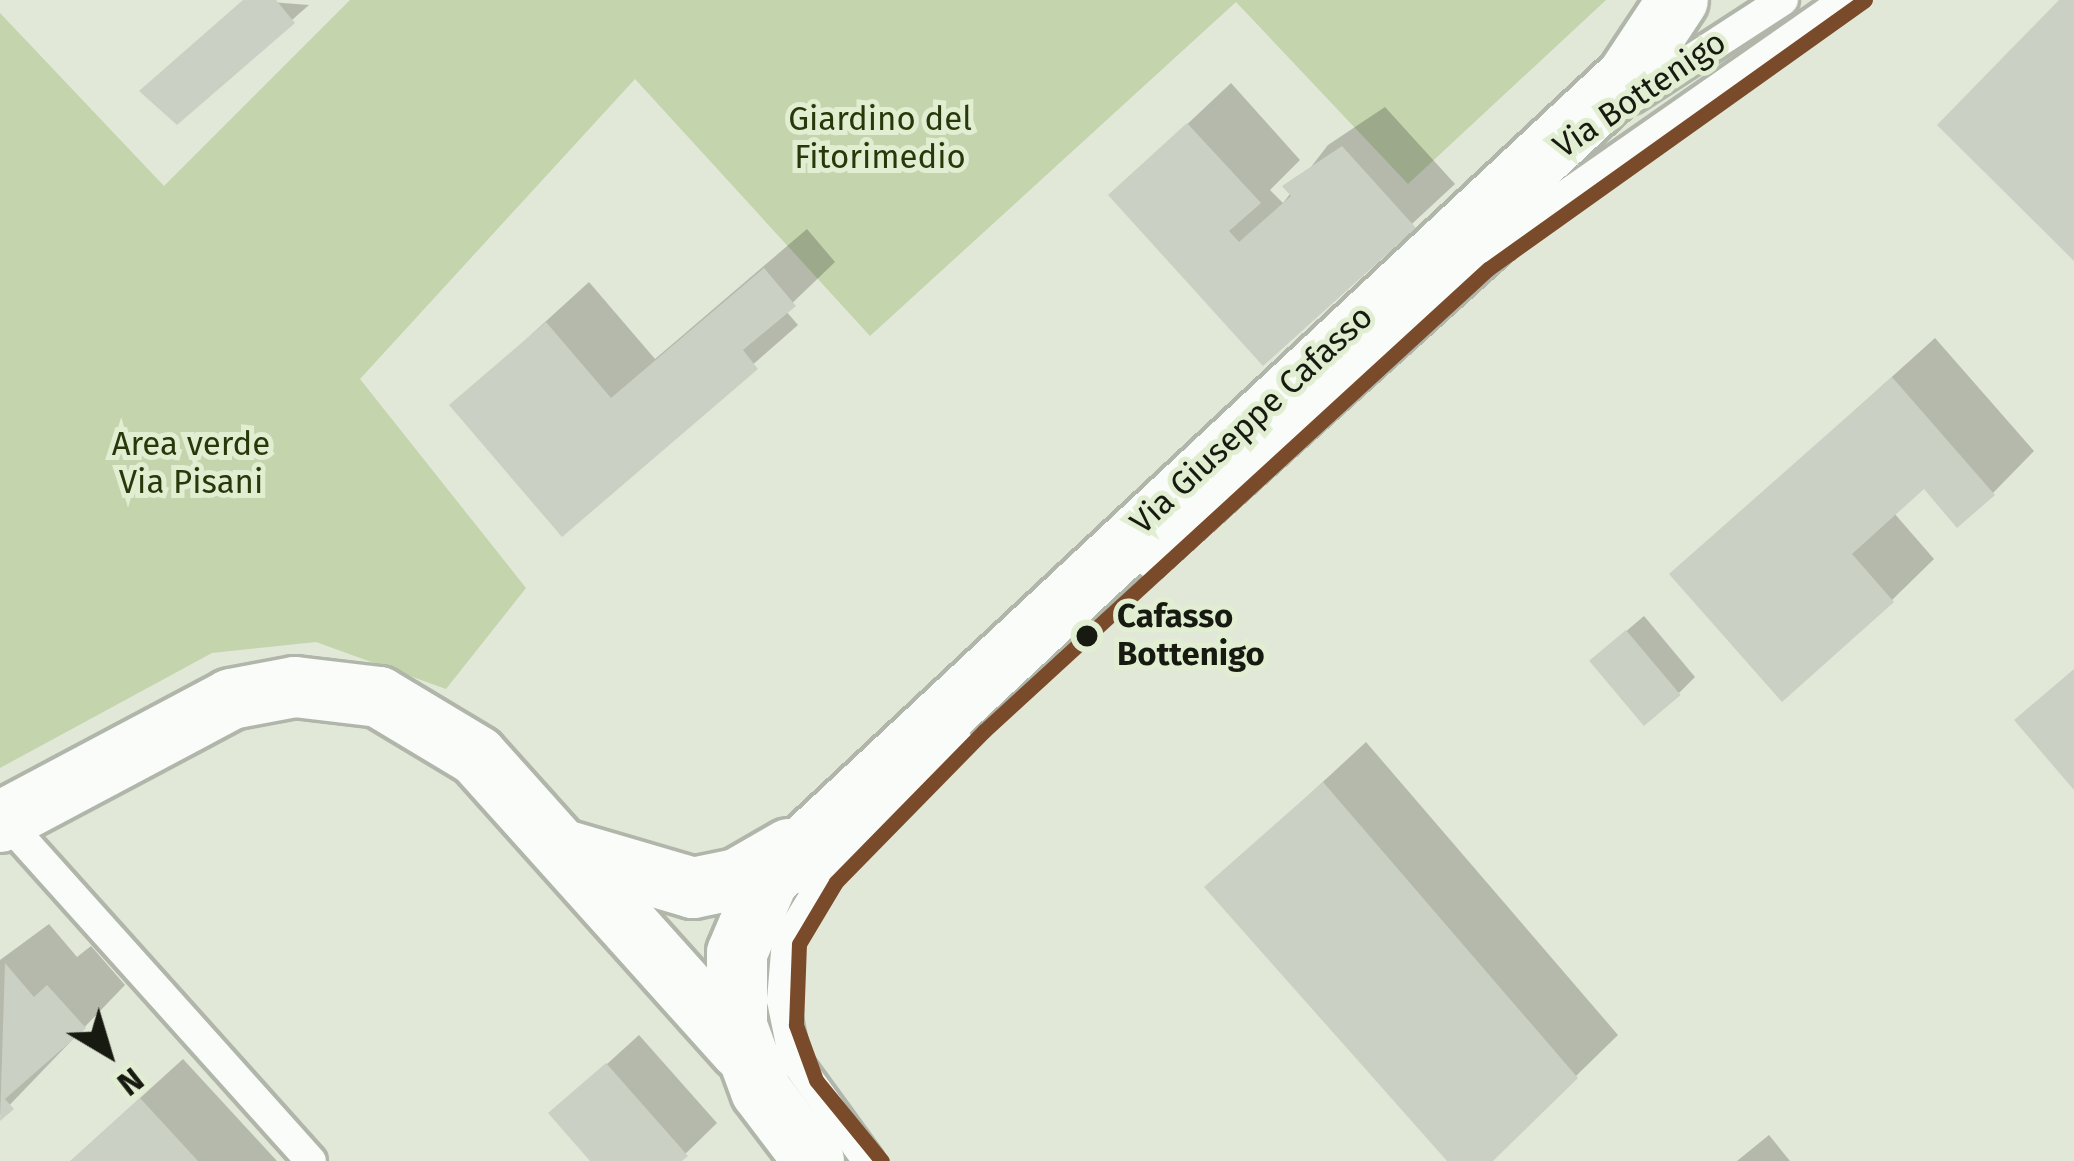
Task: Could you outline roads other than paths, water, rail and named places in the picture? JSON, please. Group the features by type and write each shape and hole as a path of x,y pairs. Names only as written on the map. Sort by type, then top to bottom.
{"street":[{"name":"Via Giuseppe Cafasso","path":"812,830 1650,53 1678,0"},
{"path":"2,821 184,716 331,688 444,729 557,845 741,1051 814,1161"},
{"path":"557,845 638,880 693,888 756,871 812,830"},
{"path":"741,1051 742,933 812,830"}],"lane":[{"name":"Via Bottenigo","path":"1501,194 1783,0"},
{"name":"Via Bottenigo","path":"1657,129 1846,0"},
{"name":"Via Giuseppe Cafasso","path":"868,1161 800,1072 782,974 808,897 976,723 1480,261 1657,129"},
{"path":"2,821 311,1161"}],"place":[{"name":"Cafasso Bottenigo","path":"1087,636"}],"park label":[{"name":"Giardino del Fitorimedio","path":"880,139"},
{"name":"Area verde Via Pisani","path":"191,464"}]}
